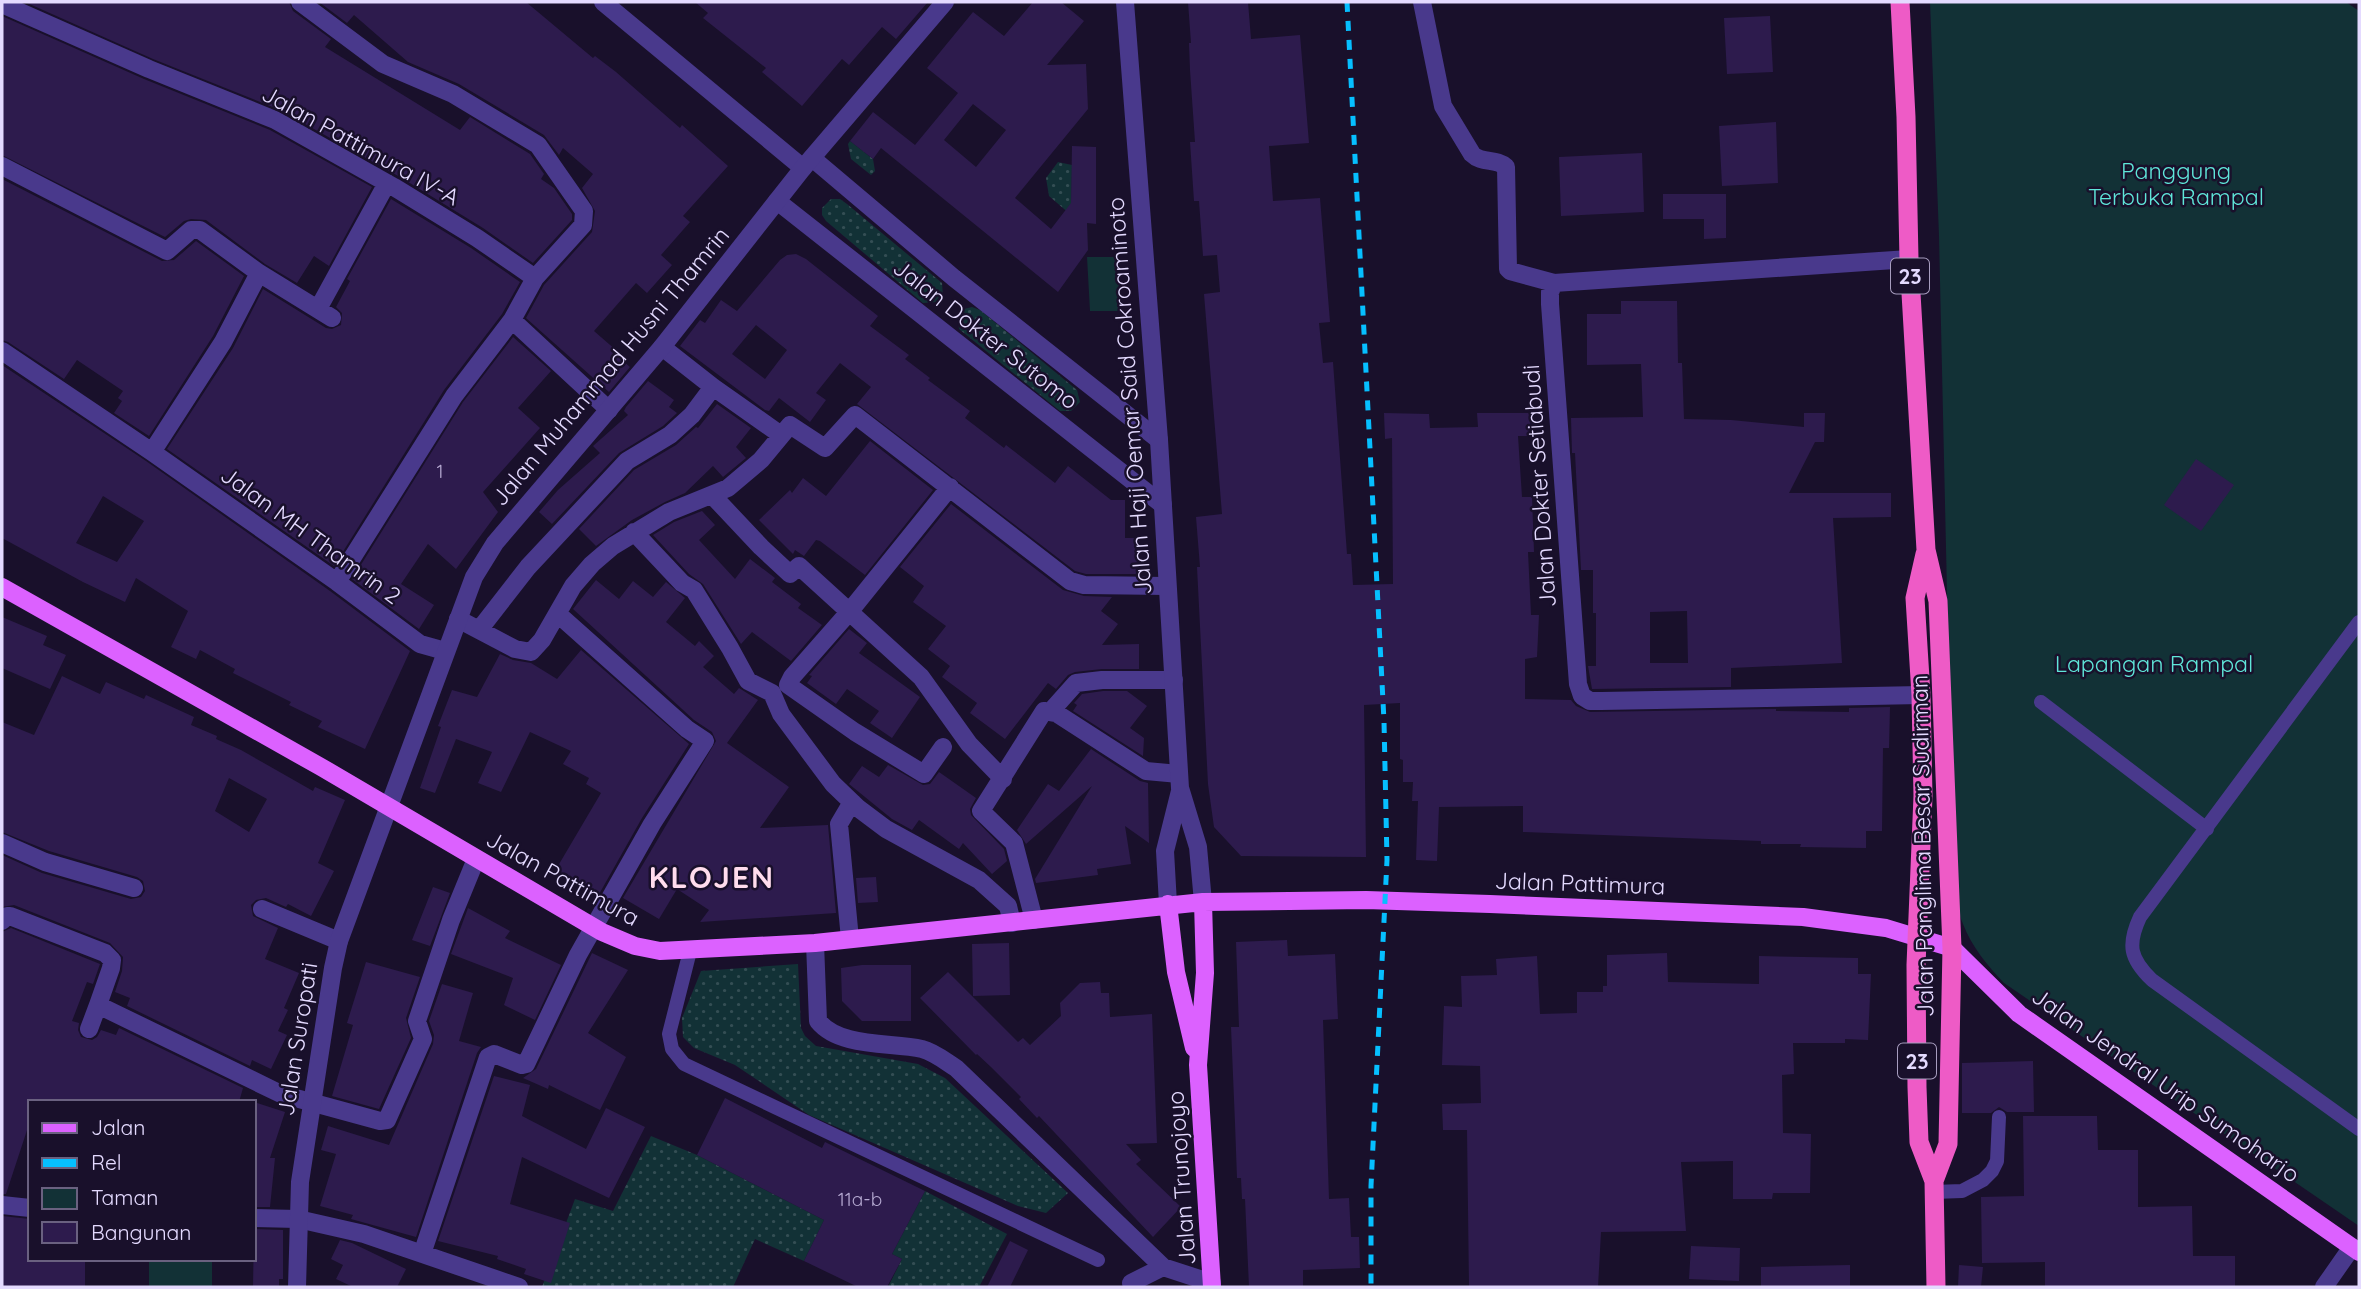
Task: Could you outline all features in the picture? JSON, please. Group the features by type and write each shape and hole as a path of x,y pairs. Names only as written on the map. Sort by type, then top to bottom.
{"highway":[{"name":"Jalan Panglima Besar Sudirman","path":"1899,2 1906,117 1909,259 1926,550 1938,601 1952,948 1948,1144 1934,1187"},
{"name":"Jalan Panglima Besar Sudirman","path":"1926,550 1915,598 1922,695 1923,796 1916,1006 1919,1142 1934,1187 1936,1287"}],"main road":[{"name":"Jalan Pattimura","path":"2,587 321,766 594,928 635,946 660,951 815,943 1168,904 1366,900 1803,916 1886,928 1952,948"},
{"name":"Jalan Trunojoyo","path":"1203,902 1205,973 1198,1065 1212,1285"},
{"name":"Jalan Trunojoyo","path":"1168,904 1176,972 1198,1065"},
{"name":"Jalan Jendral Urip Sumoharjo","path":"1952,948 2019,1014 2356,1249"}],"street":[{"path":"300,2 383,64 453,94 538,145 580,203 584,218 583,225 535,278 512,320 454,396 337,582"},
{"name":"Jalan Dokter Sutomo","path":"603,2 1159,440"},
{"name":"Jalan Muhammad Husni Thamrin","path":"388,806 474,577 495,543 662,347 807,163 946,2"},
{"name":"Jalan Haji Oemar Said Cokroaminoto","path":"1125,2 1159,440 1180,781 1198,847 1203,902"},
{"path":"1422,2 1443,106 1468,150 1479,160 1502,163 1506,167 1508,269 1554,283 1909,259"},
{"name":"Jalan Pattimura IV-A","path":"2,4 149,69 275,120 387,183 477,238 535,278"},
{"path":"2,166 167,251 191,230 200,230 259,273 325,314 387,183"},
{"name":"Jalan Dokter Sutomo","path":"777,201 1163,505"},
{"path":"152,452 223,342 259,273"},
{"name":"Jalan Dokter Setiabudi","path":"1554,283 1550,292 1550,304 1578,684 1582,696 1590,701 1601,701 1922,695"},
{"path":"512,320 609,410"},
{"path":"662,347 781,435"},
{"name":"Jalan MH Thamrin 2","path":"2,351 152,452 420,644 445,651"},
{"path":"480,630 528,567 627,461 670,435 692,415 713,387"},
{"path":"458,619 515,649 531,652 558,615 573,586 612,546 688,502 728,488 761,460 792,425 825,448 853,416 859,416 1070,581 1084,585 1167,586"},
{"path":"943,747 924,774 855,732 788,685 950,487"},
{"path":"712,495 790,574 799,566 921,677 969,744 1003,779"},
{"path":"634,532 682,583 694,590 748,681 772,694 781,714 833,784 886,829 979,880 1008,906 1012,923"},
{"path":"422,1254 488,1057 494,1054 522,1065 526,1064 579,955 652,824 705,741 687,729 558,615"},
{"path":"1051,711 1076,683 1102,680 1174,680"},
{"path":"1034,920 1014,844 981,811 1044,711 1051,711 1146,771 1180,781"},
{"name":"Jalan Haji Oemar Said Cokroaminoto","path":"1168,904 1165,851 1180,781"},
{"path":"850,939 839,824 852,802"},
{"name":"Jalan Suropati","path":"297,1287 300,1182 339,941 388,806"},
{"path":"2,843 45,862 134,888"},
{"path":"99,1005 281,1094 380,1121 387,1120 423,1040 417,1021 475,859"},
{"path":"262,909 339,941"},
{"path":"2,921 10,916 105,953 112,960 89,1029"},
{"path":"815,943 818,1021 826,1031 840,1038 925,1050 956,1068 1163,1267 1212,1285"},
{"path":"2,1205 28,1208"},
{"path":"256,1218 298,1219 363,1234 519,1287"},
{"path":"2323,1287 2356,1249"},
{"path":"1130,1283 1163,1267"}],"lane":[{"path":"2359,622 2140,917 2132,942 2133,954 2139,968 2152,980 2359,1129"},
{"path":"2041,702 2207,829"},
{"path":"690,951 669,1034 672,1049 684,1064 1098,1260"},
{"path":"1934,1187 1962,1191 1983,1180 1992,1171 1997,1161 1999,1117"}],"green space":[{"name":"Lapangan Rampal","path":"1930,2 2346,2 2359,11 2359,1226 2004,983 1975,948 1959,912 1953,871 1939,236"},
{"path":"850,141 873,159 875,171 871,175 851,159 848,144"},
{"path":"1058,162 1072,165 1071,215 1049,196 1046,178"},
{"path":"831,199 840,199 847,204 942,283 943,296 937,302 923,303 826,221 822,208"},
{"path":"1087,257 1119,257 1122,311 1090,311"},
{"path":"972,307 980,310 1077,390 1080,402 1071,411 1060,411 959,329 957,315"},
{"path":"798,964 801,1028 816,1046 918,1064 945,1078 1068,1193 1046,1213 1018,1206 809,1115 735,1065 694,1048 683,1037 682,1018 701,971"},
{"path":"651,1136 697,1155 824,1220 804,1261 755,1239 733,1287 542,1287 575,1199 613,1211"},
{"path":"925,1191 1007,1234 979,1287 888,1287 902,1259 892,1254"},
{"path":"149,1261 212,1261 212,1287 149,1287"}],"building":[{"path":"25,2 289,2 293,11 331,39 325,47 460,130 470,117 530,154 544,174 541,179 554,188 572,214 572,220 533,263 483,228 400,177 280,110 153,59"},
{"path":"319,2 526,2 593,58 595,56 616,72 680,128 682,125 728,166 683,216 690,222 661,255 672,265 647,293 636,283 594,331 625,358 623,361 630,367 609,392 526,318 544,285 592,232 595,211 582,188 593,174 563,148 559,155 544,135 459,84 408,62 354,15 347,23"},
{"path":"695,2 928,2 896,39 882,27 849,65 842,59 802,106 762,72 766,68 703,18 708,13"},
{"path":"1033,2 1061,2 1084,21 1047,65 1086,64 1088,109 1015,198 1051,229 1071,203 1072,146 1096,147 1096,224 1087,223 1088,250 1058,292 881,148 873,159 850,141 873,112 915,145 958,93 927,68 973,12 1004,36","holes":["973,104 1006,130 976,167 944,140"]},
{"path":"1188,2 1248,2 1251,39 1300,35 1309,143 1269,146 1273,201 1320,198 1330,322 1319,323 1323,363 1333,362 1347,554 1351,554 1353,585 1393,584 1392,438 1385,439 1384,413 1429,414 1430,428 1478,427 1477,413 1530,413 1531,436 1518,436 1522,497 1532,497 1534,552 1528,552 1531,615 1539,615 1537,657 1525,659 1525,699 1571,700 1576,706 1590,712 1776,709 1849,712 1849,708 1890,707 1889,748 1883,748 1882,831 1866,831 1866,848 1523,832 1523,806 1439,807 1437,861 1416,860 1418,801 1412,801 1413,782 1403,782 1403,760 1400,759 1400,703 1364,705 1366,857 1241,856 1214,827 1208,784 1196,517 1222,514 1204,294 1220,292 1217,255 1203,256 1199,201 1194,201 1190,142 1195,142"},
{"path":"2,16 144,79 270,130 372,187 329,266 314,256 297,283 265,264 206,220 184,221 165,237 2,155"},
{"path":"1770,16 1773,72 1727,74 1724,18"},
{"path":"1776,122 1778,183 1722,186 1719,126"},
{"path":"1642,153 1644,212 1561,216 1559,157"},
{"path":"2,179 162,261 174,260 196,241 244,276 213,336 149,436 114,413 122,401 118,398 123,391 77,360 64,379 2,340"},
{"path":"1663,194 1726,194 1726,238 1704,239 1704,219 1663,219"},
{"path":"391,199 520,282 502,314 444,390 334,566 167,449 233,348 263,289 326,328 332,329 341,325 342,313 336,307 350,281 347,279"},
{"path":"796,254 806,259 878,316 870,326 909,355 905,359 970,411 965,418 1004,448 1006,445 1055,483 1068,466 1111,500 1125,500 1125,538 1140,538 1140,574 1086,574 1075,571 857,404 871,387 840,363 816,393 826,400 810,422 779,398 769,411 765,410 680,346 700,320 705,323 721,300 737,311 787,255","holes":["756,325 787,350 765,379 732,354"]},
{"path":"1621,301 1677,301 1678,363 1682,363 1684,419 1731,420 1804,427 1804,413 1825,413 1824,442 1815,442 1789,493 1891,493 1891,517 1833,518 1842,663 1731,668 1731,687 1592,689 1588,666 1596,666 1593,570 1581,570 1571,418 1643,417 1641,364 1587,365 1587,314 1621,314","holes":["1687,611 1688,663 1650,663 1650,612"]},
{"path":"513,337 551,371 518,408 540,428 483,492 498,512 456,569 428,544 401,584 434,605 419,629 352,579 463,402"},
{"path":"2,365 146,461 410,651 365,749 318,727 322,721 233,673 235,669 200,650 196,659 171,647 188,611 136,578 125,602 2,538","holes":["103,496 144,521 117,562 76,543"]},
{"path":"648,381 674,400 669,407 677,413 663,426 619,453 552,524 539,512 558,490 600,453 593,446 628,415 624,411 626,407"},
{"path":"717,404 751,428 736,447 746,458 723,477 713,466 685,493 632,520 596,546 579,529 634,470 676,445 698,428"},
{"path":"870,441 933,490 865,575 820,541 816,540 804,556 795,550 793,554 759,520 790,490 792,493 803,478 826,496"},
{"path":"2196,459 2234,485 2201,531 2164,505"},
{"path":"951,504 1063,590 1084,596 1112,597 1101,611 1118,624 1102,645 1139,644 1139,669 1075,672 1068,675 1056,689 1048,683 1005,739 970,713 977,703 942,677 950,666 928,649 946,626 913,602 924,586 900,567"},
{"path":"702,511 715,525 699,540 735,579 750,559 775,578 772,582 801,604 798,608 822,625 791,661 752,632 741,644 703,584 689,574 653,535 674,522"},
{"path":"596,580 619,599 633,581 653,597 666,582 685,598 666,622 695,646 699,641 714,656 703,667 734,694 739,688 758,700 727,743 789,787 760,828 828,825 836,913 700,922 709,910 677,889 659,919 623,898 716,741 712,732 694,720 573,609"},
{"path":"2,617 47,636 43,645 66,655 50,689 2,668"},
{"path":"849,629 867,643 859,653 920,697 892,738 870,723 879,711 847,689 836,704 807,683 812,676 809,675"},
{"path":"581,650 689,744 642,818 598,896 555,871 601,793 586,784 589,778 563,764 571,751 530,732 501,792 478,783 492,752 456,739 435,793 420,788 441,727 438,726 452,690 477,697 500,654 513,660 531,663 557,679"},
{"path":"62,676 100,694 106,682 144,699 146,695 194,717 191,725 217,736 216,739 241,750 313,791 315,787 345,800 318,863 334,871 311,916 288,904 286,907 266,898 256,900 251,905 253,916 278,928 265,959 299,973 284,1008 288,1010 278,1031 287,1035 271,1069 252,1060 250,1066 127,1006 130,998 115,992 122,971 123,957 110,943 14,905 2,907 2,855 42,873 131,899 141,897 145,891 143,881 137,877 49,851 2,832 2,722 34,735","holes":["229,778 267,799 249,832 215,811"]},
{"path":"1127,691 1147,706 1130,728 1144,738 1143,756 1073,711 1077,705 1074,703 1082,694"},
{"path":"1091,749 1140,781 1148,783 1149,843 1125,826 1131,864 1097,869 1098,875 1036,883 1035,879 1092,786 1026,844 1017,830 1048,784 1059,791"},
{"path":"888,765 923,785 930,784 939,772 976,798 970,809 971,815 1004,849 1007,861 992,874 963,843 959,849 919,820 912,830 892,819 849,784 862,766 879,777"},
{"path":"876,877 878,902 858,903 856,878"},
{"path":"433,887 450,893 430,946 412,940"},
{"path":"468,908 510,931 505,938 561,965 535,1020 504,1005 513,978 451,954"},
{"path":"11,928 100,964 93,984 87,982 72,1021 79,1023 81,1037 92,1040 101,1030 116,1035 119,1028 243,1088 240,1100 28,1100 28,1127 6,1194 2,1194 2,932"},
{"path":"1287,940 1288,956 1335,954 1338,1019 1323,1020 1329,1199 1349,1198 1351,1237 1359,1237 1360,1268 1303,1270 1303,1287 1249,1287 1245,1199 1242,1199 1241,1178 1237,1178 1231,1027 1239,1027 1236,942"},
{"path":"1009,943 1010,995 973,996 972,944"},
{"path":"592,953 628,970 588,1033 626,1057 600,1110 549,1085 548,1089 523,1078 536,1069"},
{"path":"1667,953 1668,982 1759,984 1759,956 1858,958 1858,974 1871,974 1868,1040 1793,1043 1794,1074 1782,1075 1783,1133 1811,1134 1810,1193 1773,1193 1772,1199 1733,1199 1733,1161 1681,1162 1686,1231 1601,1232 1598,1287 1469,1287 1467,1130 1443,1130 1442,1104 1481,1103 1480,1066 1442,1065 1444,1006 1462,1007 1461,976 1497,975 1496,959 1537,956 1540,1014 1577,1013 1577,992 1603,992 1603,986 1607,986 1607,955"},
{"path":"366,962 420,977 406,1018 411,1038 379,1109 332,1096 353,1025 347,1023"},
{"path":"911,965 911,1021 862,1021 842,1001 841,968"},
{"path":"948,972 1018,1042 1023,1038 1030,1045 1061,1016 1060,1003 1080,983 1100,982 1101,993 1109,993 1110,1017 1152,1014 1157,1143 1126,1144 1141,1160 1136,1164 1181,1207 1153,1237 1039,1116 1037,1118 1019,1099 1021,1097 920,998"},
{"path":"442,984 473,993 459,1041 481,1047 416,1237 351,1219 353,1215 320,1206 336,1154 321,1150 328,1126 389,1145 433,1044 434,1035 429,1021"},
{"path":"2033,1061 2034,1112 2007,1112 1999,1107 1991,1113 1962,1113 1962,1063"},
{"path":"494,1076 530,1085 522,1116 586,1149 606,1108 645,1127 609,1198 522,1157 510,1204 570,1223 551,1283 524,1274 526,1269 497,1259 498,1256 438,1241"},
{"path":"725,1098 822,1148 825,1142 925,1191 892,1254 902,1259 887,1287 858,1287 804,1261 824,1220 697,1155"},
{"path":"256,1103 285,1112 270,1158 275,1158 270,1207 256,1207"},
{"path":"2023,1116 2097,1116 2098,1150 2138,1150 2138,1207 2192,1206 2193,1256 2235,1256 2235,1287 2045,1287 2045,1262 1982,1263 1981,1197 2024,1196"},
{"path":"2,1216 28,1219 28,1261 85,1261 85,1287 2,1287"},
{"path":"256,1229 283,1230 283,1279 279,1279 279,1287 253,1287"},
{"path":"340,1240 406,1269 397,1287 353,1287 336,1279 343,1265 331,1259"},
{"path":"1010,1241 1028,1250 1010,1287 987,1287"},
{"path":"1691,1246 1740,1248 1739,1281 1689,1279"},
{"path":"1850,1265 1850,1287 1761,1287 1761,1267"},
{"path":"1959,1265 1983,1267 1981,1287 1958,1287"}],"railway":[{"path":"1347,2 1384,721 1387,860 1371,1186 1371,1287"}],"district":[{"name":"KLOJEN","path":"712,877"}],"park label":[{"name":"Panggung Terbuka Rampal","path":"2176,183"}]}
